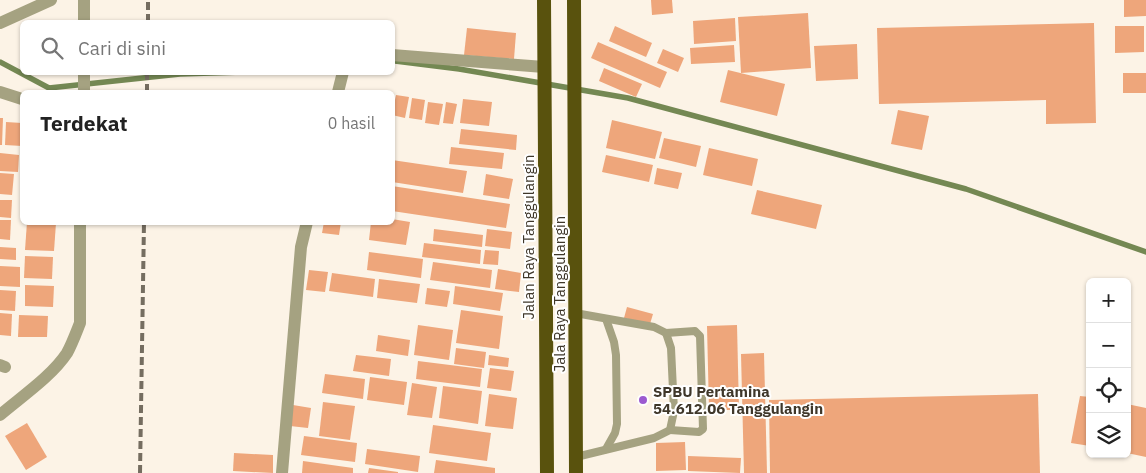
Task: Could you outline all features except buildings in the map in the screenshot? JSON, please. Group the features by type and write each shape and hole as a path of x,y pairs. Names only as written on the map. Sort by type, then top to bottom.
{"highway":[{"name":"Jalan Raya Tanggulangin","path":"544,0 547,473"},
{"name":"Jala Raya Tanggulangin","path":"574,0 576,68 576,473"}],"street":[{"path":"0,23 51,0"},
{"path":"84,0 84,20"},
{"path":"395,55 544,71"},
{"path":"84,75 84,90"},
{"path":"339,90 343,75"},
{"path":"0,92 20,98"},
{"path":"0,415 52,370 67,352 75,336 80,323 80,225"},
{"path":"282,473 301,248 306,225"}],"lane":[{"path":"575,313 654,328 666,334 695,331 700,336 703,429 699,432 670,430 654,438 576,457"},
{"path":"606,319 614,342 616,355 617,424 615,433 606,449"},
{"path":"666,334 671,348 674,411 670,430"}],"waterway":[{"path":"395,61 459,69 628,98 966,189 1146,252"},
{"path":"0,62 20,73"},
{"path":"24,75 49,88 171,75"}],"railway":[{"path":"148,0 148,20"},
{"path":"147,75 147,90"},
{"path":"140,473 144,225"}],"place":[{"name":"SPBU Pertamina 54.612.06 Tanggulangin","path":"643,400"}]}
